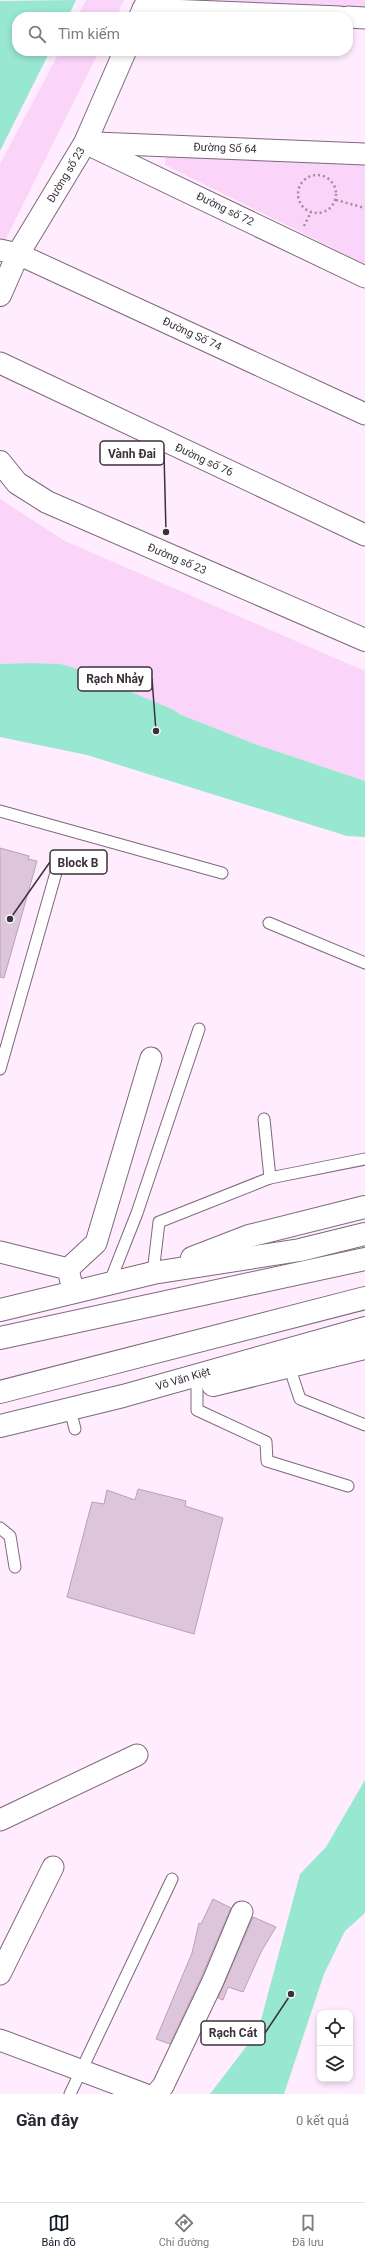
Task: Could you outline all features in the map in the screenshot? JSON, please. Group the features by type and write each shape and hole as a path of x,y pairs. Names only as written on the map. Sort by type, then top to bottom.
{"main road":[{"name":"Đường số 23","path":"0,295 9,252 85,143 123,56"},
{"name":"Đường số 23","path":"0,462 17,483 48,502 365,640"},
{"path":"153,1273 249,1236 365,1207"},
{"path":"0,1310 153,1273 300,1250 365,1234"},
{"path":"0,1338 365,1259"},
{"path":"0,1392 365,1298"},
{"name":"Võ Văn Kiệt","path":"0,1426 72,1419 123,1396 365,1328"},
{"path":"123,1396 213,1385 365,1348"}],"street":[{"path":"144,9 218,12"},
{"path":"353,17 365,18"},
{"name":"Đường Số 64","path":"85,143 365,154"},
{"name":"Đường số 72","path":"85,143 365,277"},
{"name":"Đường Số 74","path":"9,252 365,414"},
{"name":"Đường số 76","path":"0,363 365,535"},
{"path":"68,1269 96,1242 151,1058"},
{"path":"0,1252 68,1269"},
{"path":"68,1269 73,1292"},
{"path":"0,1820 138,1755"},
{"path":"0,1974 53,1867"},
{"path":"156,2094 163,2086 210,1987 242,1912"},
{"path":"0,2040 144,2094"}],"lane":[{"path":"0,810 222,873"},
{"path":"0,1069 59,862"},
{"path":"269,923 365,963"},
{"path":"109,1284 137,1213 200,1029"},
{"path":"264,1119 270,1178"},
{"path":"153,1273 159,1222 270,1178 365,1159"},
{"path":"289,1366 300,1399 365,1425"},
{"path":"197,1387 197,1410 266,1442 267,1461 348,1486"},
{"path":"0,1528 10,1536 15,1567"},
{"path":"70,2094 172,1879"}],"path":[{"path":"323,175 333,182 336,188 336,200 333,206 323,212 311,212 300,204 298,191 304,179 310,176 323,175"},
{"path":"336,200 365,208"}],"shaded area":[{"path":"76,0 70,12 12,12 12,56 48,56 0,151 0,1"},
{"path":"86,0 124,0 118,12 80,12"},
{"path":"198,0 365,0 365,10 196,3"},
{"path":"57,56 97,56 0,251 0,164"},
{"path":"166,152 365,163 365,264 165,165"},
{"path":"0,499 65,541 365,671 365,781 255,744 179,714 111,683 61,664 0,664"},
{"path":"0,664 61,664 77,669 174,710 179,714 255,744 365,781 365,837 347,836 87,755 0,737"},
{"path":"365,1780 365,1913 345,1931 324,1974 284,2094 210,2094 258,2031 300,1874 326,1847"}],"building":[{"path":"0,848 29,856 28,859 37,861 4,978 0,977"},
{"path":"138,1489 186,1501 185,1506 223,1518 194,1634 67,1597 92,1502 104,1504 107,1490 135,1500"},
{"path":"213,1899 231,1908 202,1976 170,2044 156,2039 192,1953 199,1923 201,1924"},
{"path":"253,1917 276,1927 261,1952 243,1992 228,1987 223,2000 218,1998"}],"place":[{"name":"Vành Đai","path":"166,532"},
{"name":"Rạch Nhảy","path":"156,731"},
{"name":"Block B","path":"10,919"},
{"name":"Rạch Cát","path":"291,1994"}]}
